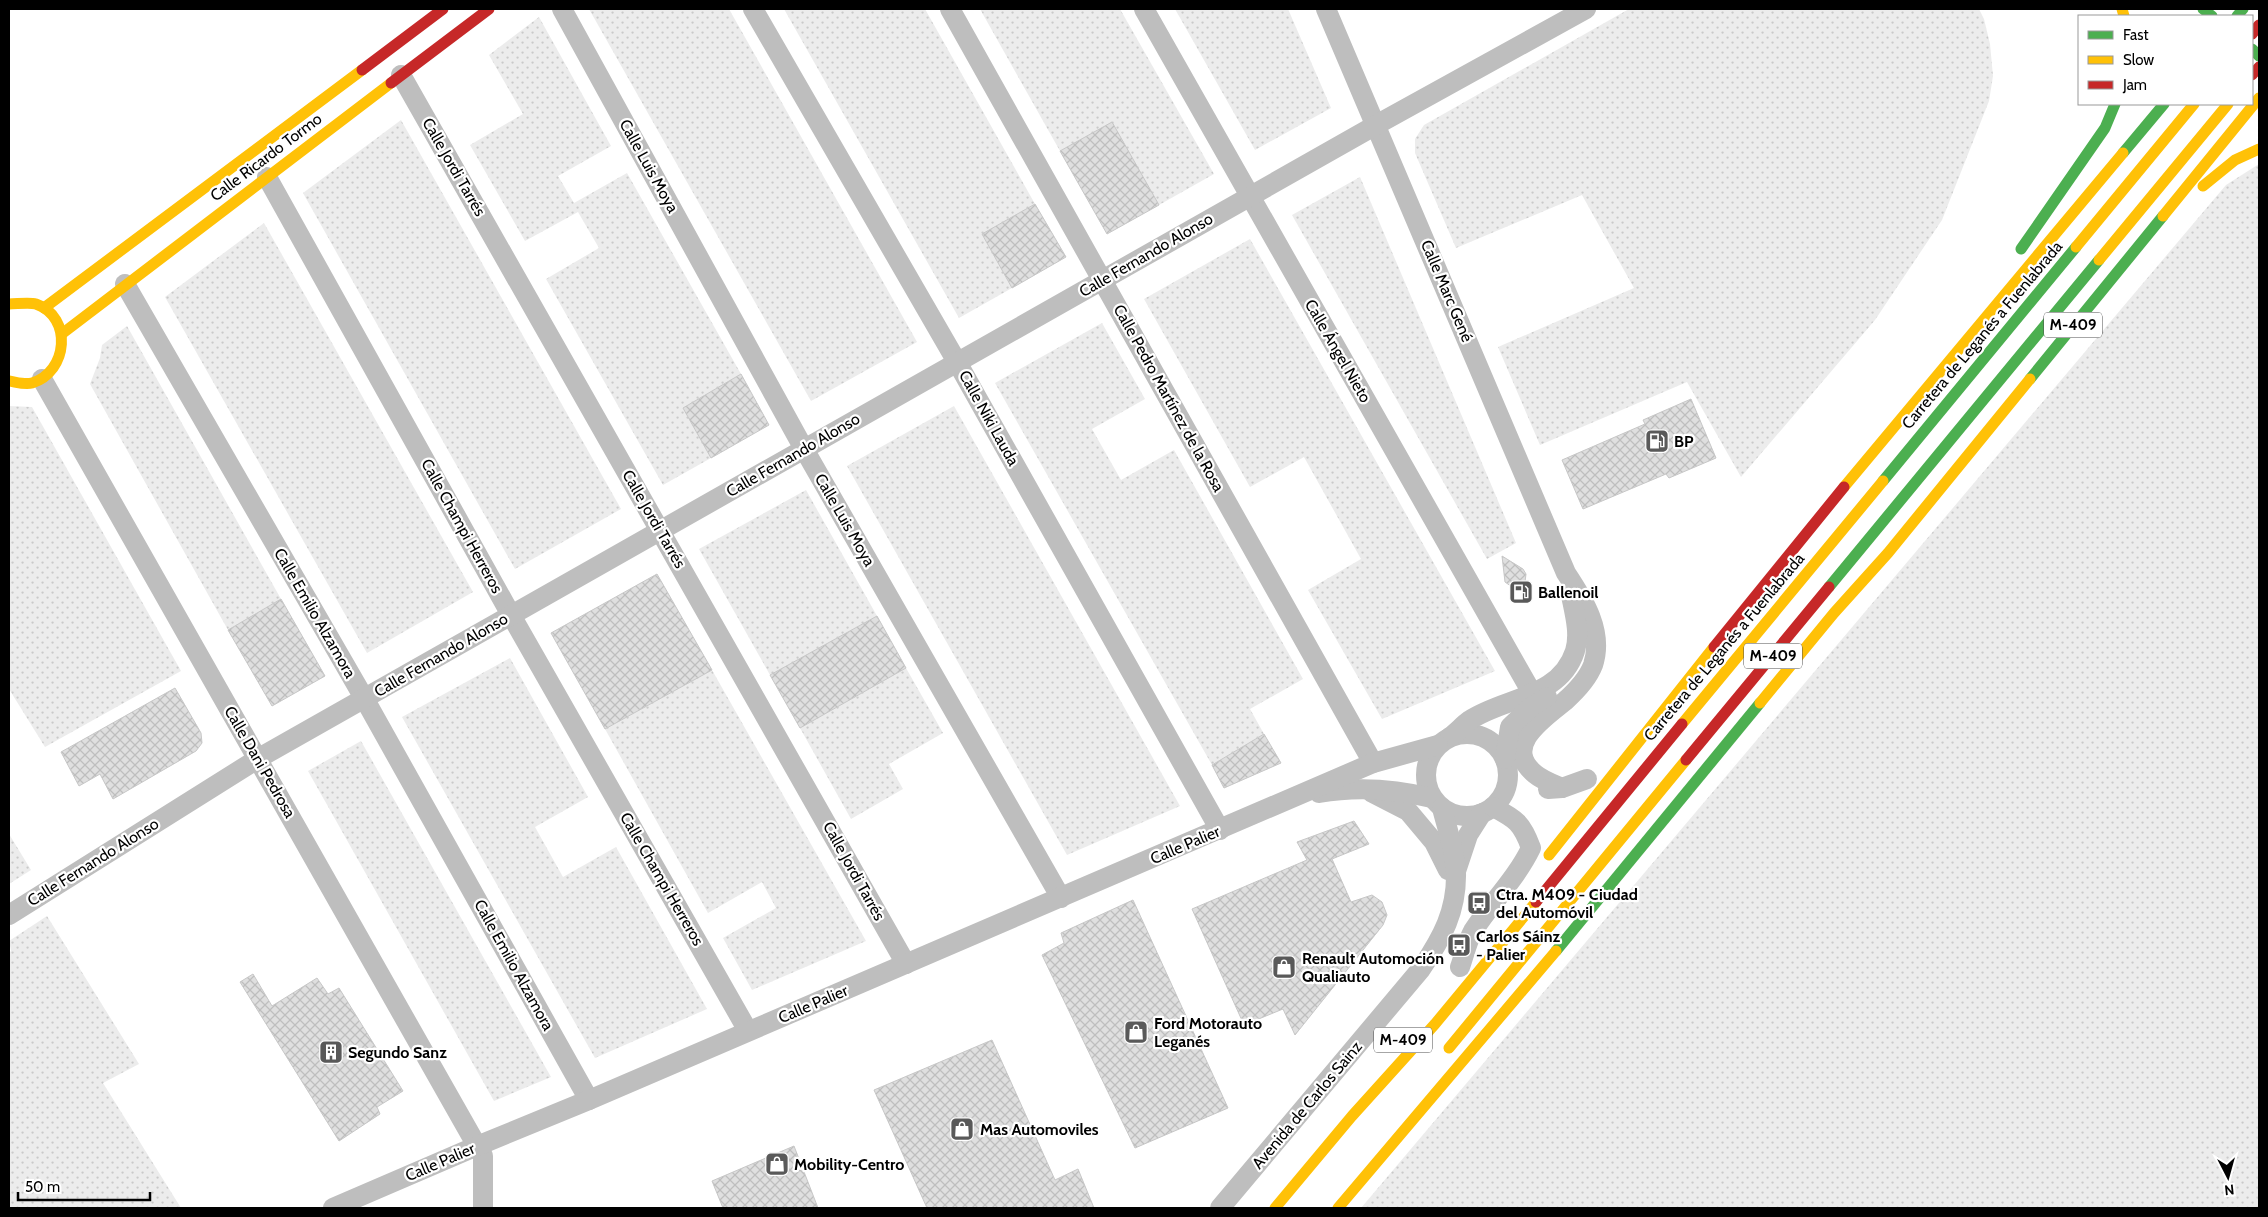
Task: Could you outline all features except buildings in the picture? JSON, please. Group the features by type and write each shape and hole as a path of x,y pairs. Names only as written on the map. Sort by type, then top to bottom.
{"main road":[{"name":"Calle Ricardo Tormo","path":"44,308 443,9"},
{"name":"Calle Ricardo Tormo","path":"63,333 489,9"},
{"name":"M-409","path":"1338,1208 1543,967 1834,613 1888,553 2259,98"},
{"path":"2015,258 2105,128 2115,105"},
{"name":"M-409","path":"1541,866 1782,562 1925,388 2163,105"},
{"name":"Carretera de Leganés a Fuenlabrada","path":"1275,1208 1352,1116 1435,1024 2193,105"},
{"name":"M-409","path":"1439,1061 2227,105"},
{"name":"M-409","path":"1888,553 1941,503 2206,182 2235,160 2259,148"},
{"name":"M-409","path":"1925,388 1992,291"},
{"path":"9,304 20,301 33,302 44,308 56,318 63,333 64,346 60,359 53,371 42,379 29,384 9,381"},
{"path":"1457,971 1479,944"},
{"name":"M-409","path":"1352,1116 1388,1058"}],"street":[{"name":"Calle Luis Moya","path":"562,9 804,449 1061,898"},
{"name":"Calle Niki Lauda","path":"753,9 957,362 1220,830"},
{"name":"Calle Pedro Martínez de la Rosa","path":"950,9 1373,763"},
{"name":"Calle Ángel Nieto","path":"1144,9 1532,693"},
{"name":"Calle Marc Gené","path":"1326,9 1566,573"},
{"name":"Calle Fernando Alonso","path":"9,915 259,758 1250,196 1586,9"},
{"name":"Calle Jordi Tarrés","path":"402,75 906,964"},
{"name":"Calle Champi Herreros","path":"268,177 511,615 748,1031"},
{"name":"Calle Emilio Alzamora","path":"125,284 364,698 589,1100"},
{"name":"Calle Dani Pedrosa","path":"42,379 259,758 483,1156 483,1208"},
{"path":"1562,788 1536,776 1525,765 1523,748 1527,735 1537,722 1566,700 1582,683 1592,666 1596,648 1594,625 1580,593 1566,573"},
{"name":"Calle Palier","path":"332,1208 589,1100 1373,763 1444,741 1471,719 1556,681 1567,668 1576,650 1576,625 1566,573"},
{"path":"1587,608 1584,650 1572,675 1557,690 1531,707 1510,727 1507,766 1507,785 1502,797 1487,810 1469,816 1455,814 1437,803 1427,785 1426,770 1430,757 1444,741 1464,734 1483,737 1498,748 1507,766 1530,785 1542,789 1562,788 1587,779"},
{"name":"Calle Palier","path":"1292,798 1340,789 1365,789 1396,791 1437,803"},
{"path":"1365,789 1408,811 1434,842 1455,877"},
{"name":"Avenida de Carlos Sainz","path":"1437,803 1455,877"},
{"path":"1457,971 1473,932 1524,864 1531,848 1524,830 1510,816 1487,810"},
{"name":"Avenida de Carlos Sainz","path":"1220,1208 1422,969 1442,939 1449,918 1455,877 1468,836 1487,810"}],"shaded area":[{"path":"589,9 729,9 917,342 811,401"},
{"path":"784,9 925,9 1035,204 982,234 1012,288 959,318"},
{"path":"980,9 1120,9 1214,174 1159,205 1060,151"},
{"path":"1175,9 1288,9 1331,108 1255,150"},
{"path":"1629,9 1979,9 1984,19 1990,44 1993,76 1989,101 1942,220 1875,320 1741,477 1687,382 1540,445 1498,347 1634,288 1582,195 1456,248 1415,153 1415,139 1424,125"},
{"path":"539,17 611,146 558,176 574,203 627,173 741,374 683,408 711,458 663,485 546,279 599,248 578,212 525,241 470,145 523,114 489,55"},
{"path":"401,120 621,509 515,569 303,193"},
{"path":"2259,164 2259,1208 1361,1208 2226,185"},
{"path":"1360,177 1516,543 1487,559 1292,215"},
{"path":"264,223 473,592 367,653 165,297"},
{"path":"1250,239 1495,671 1382,719 1308,590 1361,559 1304,457 1250,487 1144,299"},
{"path":"1102,323 1145,399 1092,429 1121,480 1174,450 1303,679 1250,709 1264,734 1212,765 995,383"},
{"path":"127,326 281,599 228,630 90,384 100,358 102,345"},
{"path":"9,406 32,407 181,671 45,747 9,689"},
{"path":"954,406 1180,806 1067,855 847,466"},
{"path":"806,490 877,616 770,675 699,549"},
{"path":"510,658 588,797 535,827 563,877 616,847 707,1009 595,1058 402,717"},
{"path":"906,668 943,733 889,764 903,789 851,819 800,728"},
{"path":"712,670 866,941 752,990 723,938 776,908 762,882 708,913 605,729"},
{"path":"361,741 551,1077 494,1101 308,771"},
{"path":"9,834 31,870 9,884"},
{"path":"47,916 139,1064 103,1083 181,1208 9,1208 9,953 11,951 9,941"}],"traffic: fast":[{"path":"2203,9 2211,15"},
{"path":"2238,15 2243,9"},
{"path":"2253,50 2259,56"},
{"path":"2021,249 2105,128 2115,105"},
{"path":"2123,153 2163,105"},
{"path":"2030,379 2163,216"},
{"path":"1883,481 2076,247"},
{"path":"1829,587 2099,260"},
{"path":"1556,951 1760,703"}],"traffic: slow":[{"path":"2122,9 2124,15"},
{"path":"44,308 362,70"},
{"path":"63,333 391,83"},
{"path":"2163,216 2259,98"},
{"path":"2076,247 2193,105"},
{"path":"2099,260 2227,105"},
{"path":"2203,186 2235,160 2259,149"},
{"path":"1844,487 2123,153"},
{"path":"9,304 33,303 48,311 56,320 61,344 59,357 53,368 44,377 29,384 9,381"},
{"path":"1760,703 1834,613 1888,553 2030,379"},
{"path":"1682,724 1883,481"},
{"path":"1549,855 1714,647"},
{"path":"1449,1048 1686,760"},
{"path":"1275,1208 1352,1116 1435,1024 1536,902"},
{"path":"1338,1208 1556,951"}],"traffic: jam":[{"path":"362,70 443,9"},
{"path":"391,83 489,9"},
{"path":"2253,33 2259,25"},
{"path":"2253,74 2259,67"},
{"path":"1714,647 1844,487"},
{"path":"1686,760 1829,587"},
{"path":"1536,902 1682,724"}],"place":[{"name":"BP","path":"1657,441"},
{"name":"Ballenoil","path":"1521,592"},
{"name":"Ctra. M409 - Ciudad del Automóvil","path":"1479,903"},
{"name":"Carlos Sáinz - Palier","path":"1459,945"},
{"name":"Renault Automoción Qualiauto","path":"1284,967"},
{"name":"Ford Motorauto Leganés","path":"1136,1032"},
{"name":"Segundo Sanz","path":"331,1052"},
{"name":"Mas Automoviles","path":"962,1129"},
{"name":"Mobility-Centro","path":"777,1164"}]}
